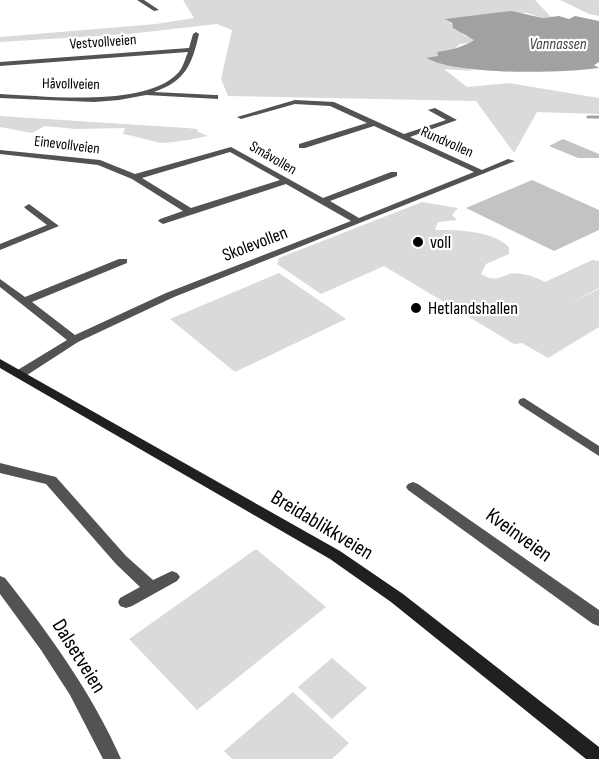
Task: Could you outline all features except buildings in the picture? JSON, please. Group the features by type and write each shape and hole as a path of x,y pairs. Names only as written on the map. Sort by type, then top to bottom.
{"main road":[{"name":"Breidablikkveien","path":"0,363 335,555 398,598 599,758"}],"street":[{"path":"140,0 156,10"},
{"path":"190,50 196,34"},
{"name":"Vestvollveien","path":"0,64 190,50"},
{"name":"Håvollveien","path":"142,94 158,89 178,77 183,71 190,50"},
{"name":"Håvollveien","path":"0,96 87,99 142,94 215,97"},
{"name":"Rundvollen","path":"241,117 295,102 331,105 480,172"},
{"name":"Rundvollen","path":"403,137 453,120 432,110"},
{"path":"302,146 373,124"},
{"name":"Småvollen","path":"135,177 231,149 358,221"},
{"name":"Einevollveien","path":"0,152 84,160 114,167 135,177 190,211"},
{"name":"Skolevollen","path":"20,374 74,340 170,296 511,161"},
{"path":"322,201 394,174"},
{"path":"163,221 286,181"},
{"path":"0,247 54,226 29,207"},
{"path":"24,301 123,261"},
{"path":"0,282 74,340"},
{"path":"524,402 599,452"},
{"path":"0,468 51,480 121,560 150,587"},
{"name":"Kveinveien","path":"413,487 599,619"},
{"path":"126,602 172,577"},
{"name":"Dalsetveien","path":"0,582 47,645 77,692 112,759"}],"shaded area":[{"path":"183,0 535,0 551,17 543,18 527,13 446,19 465,36 475,39 469,43 460,44 454,49 437,53 448,64 473,71 444,69 467,87 509,83 599,98 599,114 537,112 514,153 476,101 228,96 221,79 232,30 217,24 129,34 0,42 0,37 156,24 194,18"},
{"path":"560,0 599,0 599,16 589,14"},
{"path":"0,116 187,128 197,129 198,132 208,136 160,143 123,134 125,128 76,129 45,126 32,133 0,127"},
{"path":"422,202 458,208 452,215 457,220 438,222 435,230 484,234 502,241 509,247 509,254 486,264 481,274 489,278 517,273 545,282 592,260 599,261 599,288 572,302 599,289 599,327 548,358 522,343 514,344 384,266 321,294 277,264 279,258"},
{"path":"279,273 346,319 235,372 170,319"},
{"path":"256,549 326,607 197,710 129,639"},
{"path":"332,658 367,688 332,719 298,687"},
{"path":"293,692 349,743 332,759 232,759 224,751"}],"water":[{"name":"Vannassen","path":"511,11 543,18 559,16 569,19 575,16 599,21 599,62 594,65 599,68 511,72 462,68 426,58 438,56 437,52 457,48 474,40 453,28 452,23 445,19"}],"waterway":[{"path":"588,117 599,117"}],"place":[{"name":"voll","path":"418,242"},
{"name":"Hetlandshallen","path":"416,308"}]}
